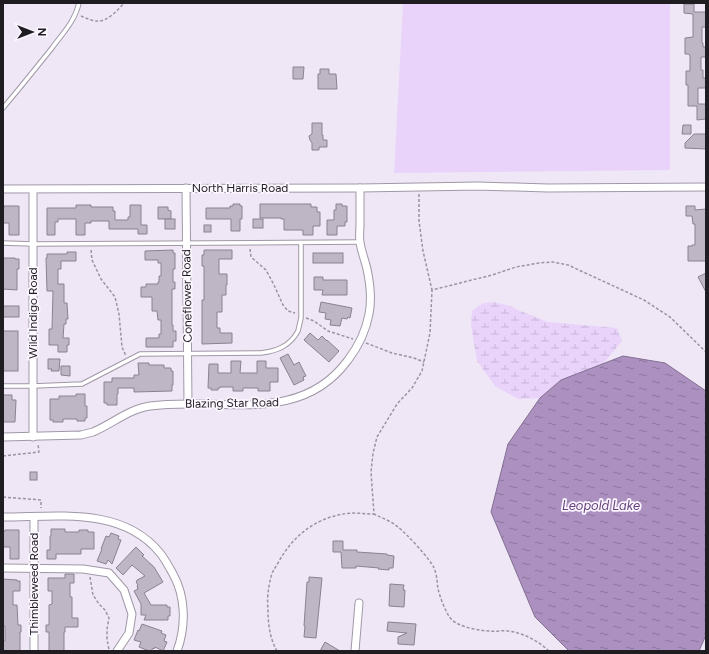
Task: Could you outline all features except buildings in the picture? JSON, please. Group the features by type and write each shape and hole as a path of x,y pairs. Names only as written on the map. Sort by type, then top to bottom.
{"street":[{"name":"North Harris Road","path":"3,189 360,188 478,186 548,188 706,187"},
{"name":"Coneflower Road","path":"186,188 188,404"},
{"name":"Blazing Star Road","path":"3,437 81,436 93,432 136,409 148,406 188,404 256,404 282,402 296,399 317,389 341,370 360,341 369,314 370,283 360,242 360,188"},
{"name":"Wild Indigo Road","path":"33,190 33,386 36,437"},
{"path":"3,517 87,517 101,519 114,522 144,538 161,554 168,564 180,590 183,630 177,651"},
{"name":"Thimbleweed Road","path":"34,651 34,568 38,517"},
{"path":"3,568 83,569 109,573 124,590 132,614 129,633 117,651"},
{"path":"355,651 359,603"}],"lane":[{"path":"3,108 71,24 79,3"},
{"path":"3,386 82,384 140,354 261,353 271,352 281,348 291,340 298,330 300,315 301,242"},
{"path":"3,243 91,244 360,242"}],"path":[{"path":"76,14 96,22 103,21 124,3"},
{"path":"374,514 371,472 376,437 397,404 418,379 422,371 430,333 432,290 423,251 419,221 418,187"},
{"path":"250,243 251,257 266,270 283,305 288,311 314,321 328,331 392,353 424,362"},
{"path":"91,244 92,260 101,279 115,297 119,314 122,347 128,361"},
{"path":"432,290 539,262 553,262 568,265 644,300 670,317 706,352"},
{"path":"3,456 39,452 36,437"},
{"path":"3,497 40,500 38,517"},
{"path":"277,651 273,644 268,622 267,595 271,575 280,558 291,543 306,529 323,520 344,514 358,513 374,514 388,521 399,528 417,547 434,567 438,590 452,620 470,628 489,631 509,631 526,636 549,651"},
{"path":"89,570 90,584 94,594 109,618 107,639 110,651"}],"green space":[{"path":"403,3 670,3 670,170 394,173"},
{"path":"493,302 511,306 548,322 617,328 622,341 603,364 561,380 540,398 518,399 495,386 477,361 471,325 472,311 483,303"}],"water":[{"name":"Leopold Lake","path":"623,356 665,363 706,391 706,635 699,651 569,651 535,617 491,512 508,444 540,398 561,380"}]}
